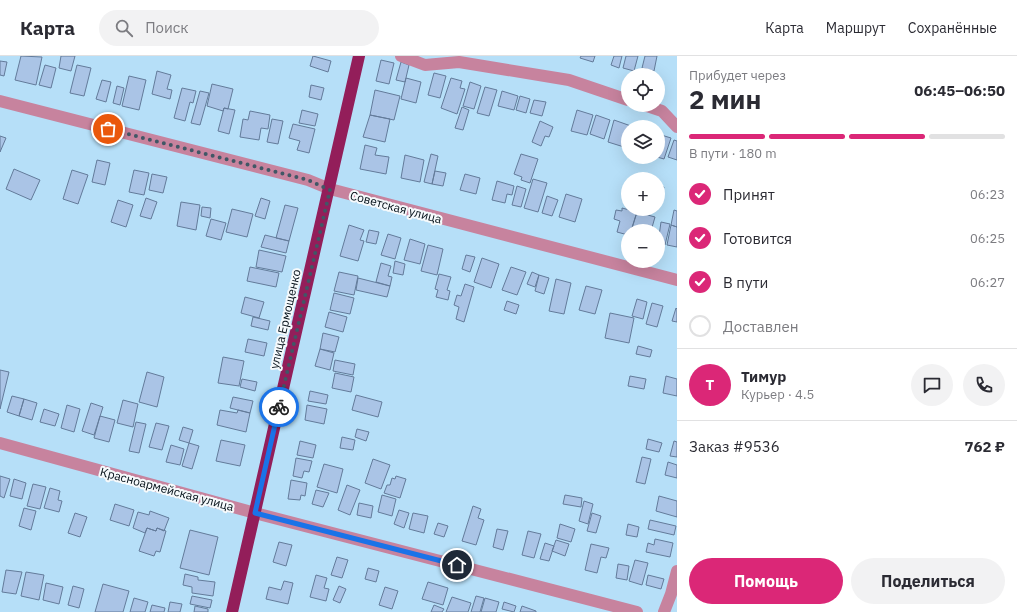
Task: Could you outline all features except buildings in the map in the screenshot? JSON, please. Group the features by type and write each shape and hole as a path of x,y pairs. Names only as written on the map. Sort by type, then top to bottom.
{"highway":[{"name":"улица Ермощенко","path":"232,612 360,56"}],"street":[{"path":"401,56 425,65 459,62 569,80 621,98"},
{"name":"Советская улица","path":"0,101 308,180 330,190 677,280"},
{"path":"663,112 677,127"},
{"name":"Красноармейская улица","path":"0,443 255,513 637,612"},
{"path":"664,612 671,594 677,571"}],"way so far":[{"path":"108,129 308,180 330,190 279,407"}],"route":[{"path":"279,407 255,513 457,565"}]}
